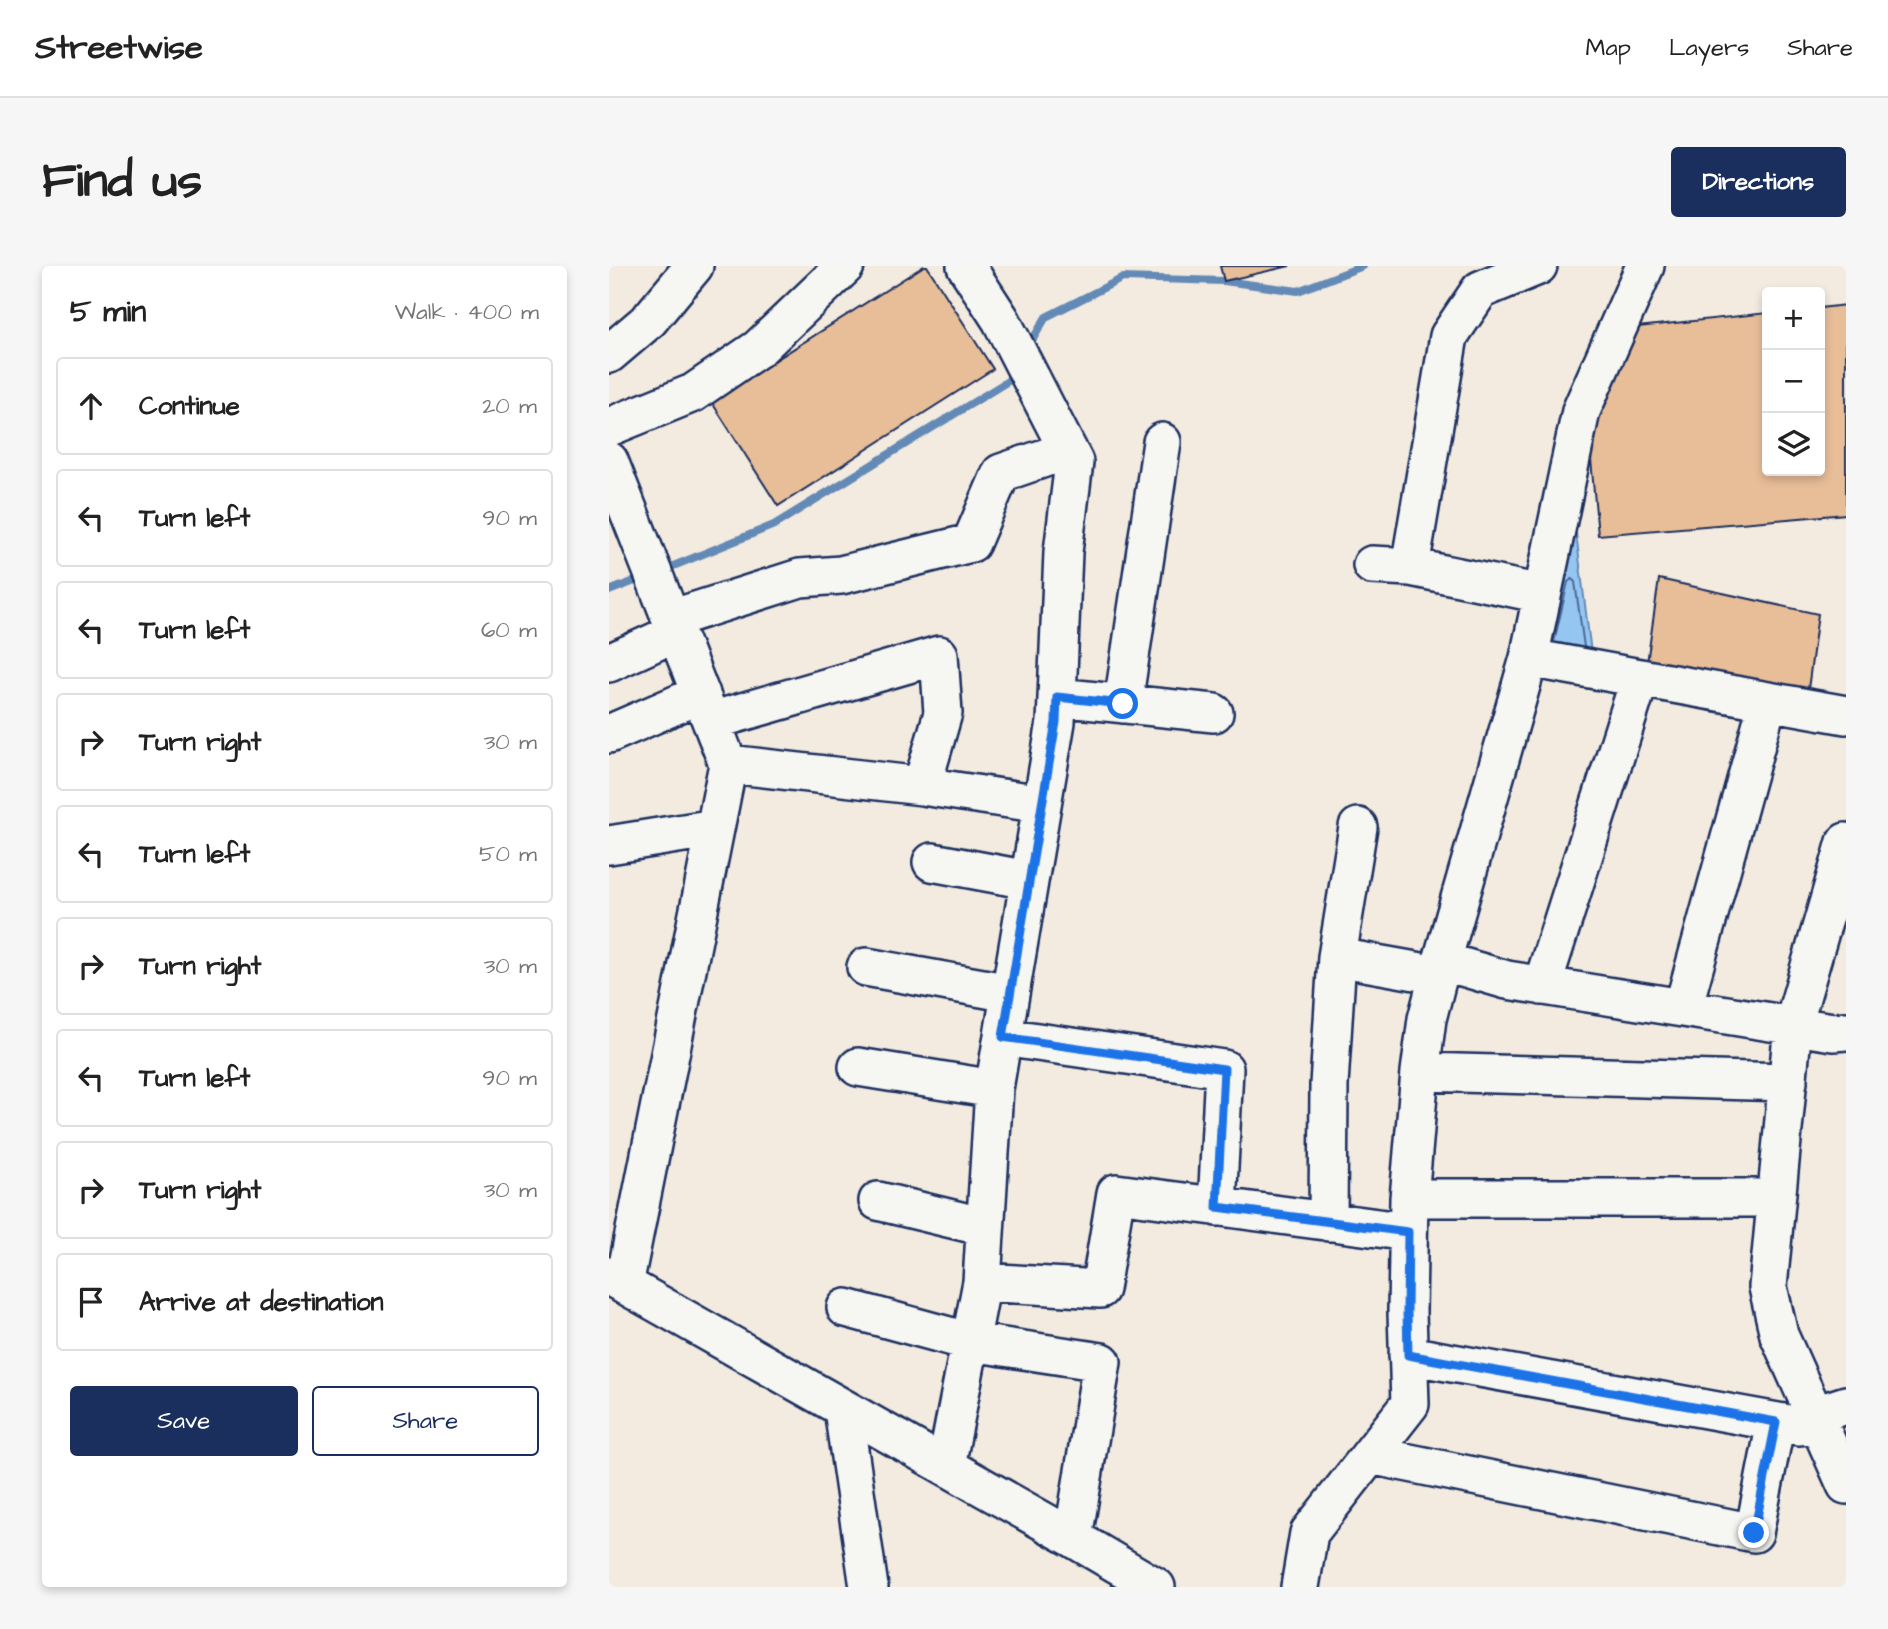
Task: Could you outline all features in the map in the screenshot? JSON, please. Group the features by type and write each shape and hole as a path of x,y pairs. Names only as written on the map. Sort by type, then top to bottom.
{"street":[{"path":"609,354 649,320 694,266"},
{"path":"609,427 694,393 759,348 845,266"},
{"path":"946,1466 982,1282 994,1089 1056,722 1063,552 1074,462 1001,320 966,266"},
{"path":"1410,567 1449,335 1480,290 1538,266"},
{"path":"1300,1587 1310,1533 1410,1404 1408,1215 1427,1019 1528,658 1581,411 1645,266"},
{"path":"1123,704 1162,442"},
{"path":"609,663 674,626 800,578 841,575 971,543 1001,473 1068,450"},
{"path":"609,461 728,764 616,1280 1156,1587"},
{"path":"1372,565 1410,567 1542,594"},
{"path":"609,734 706,708 939,655 943,713 922,786"},
{"path":"1528,658 1846,715"},
{"path":"1542,986 1640,678"},
{"path":"1057,697 1214,713"},
{"path":"1683,1008 1768,701"},
{"path":"728,764 922,786 1042,804"},
{"path":"1328,1222 1329,1085 1337,957 1358,827"},
{"path":"609,845 715,828"},
{"path":"1846,842 1793,1025 1768,1287 1779,1335 1828,1417 1846,1485"},
{"path":"932,862 1029,880"},
{"path":"1337,957 1440,968 1683,1008 1846,1031"},
{"path":"866,967 1010,992"},
{"path":"1003,1037 1224,1069 1217,1207"},
{"path":"858,1067 994,1089"},
{"path":"1420,1072 1788,1082"},
{"path":"982,1282 1100,1289 1116,1193 1328,1222 1408,1215 1776,1198"},
{"path":"878,1200 985,1227"},
{"path":"846,1308 971,1342 1102,1362 1073,1538"},
{"path":"1408,1355 1776,1422 1828,1417"},
{"path":"843,1409 869,1587"},
{"path":"1370,1455 1754,1533 1776,1422"}],"water":[{"path":"1575,525 1592,661 1545,649"}],"building":[{"path":"927,266 993,369 778,506 711,401"},
{"path":"1220,266 1290,266 1224,281"},
{"path":"1846,305 1846,514 1598,535 1588,427 1638,327 1762,314 1762,476 1825,476 1825,307"},
{"path":"1659,579 1818,614 1807,697 1647,663"}],"waterway":[{"path":"1027,349 1046,317 1123,278 1224,281 1298,291 1363,266"},
{"path":"661,571 774,525 1008,381 1015,370"},
{"path":"609,591 645,577"}],"route":[{"path":"1123,704 1057,697 1056,722 1003,1037 1224,1069 1217,1207 1408,1232 1408,1355 1776,1422 1754,1533"}]}
